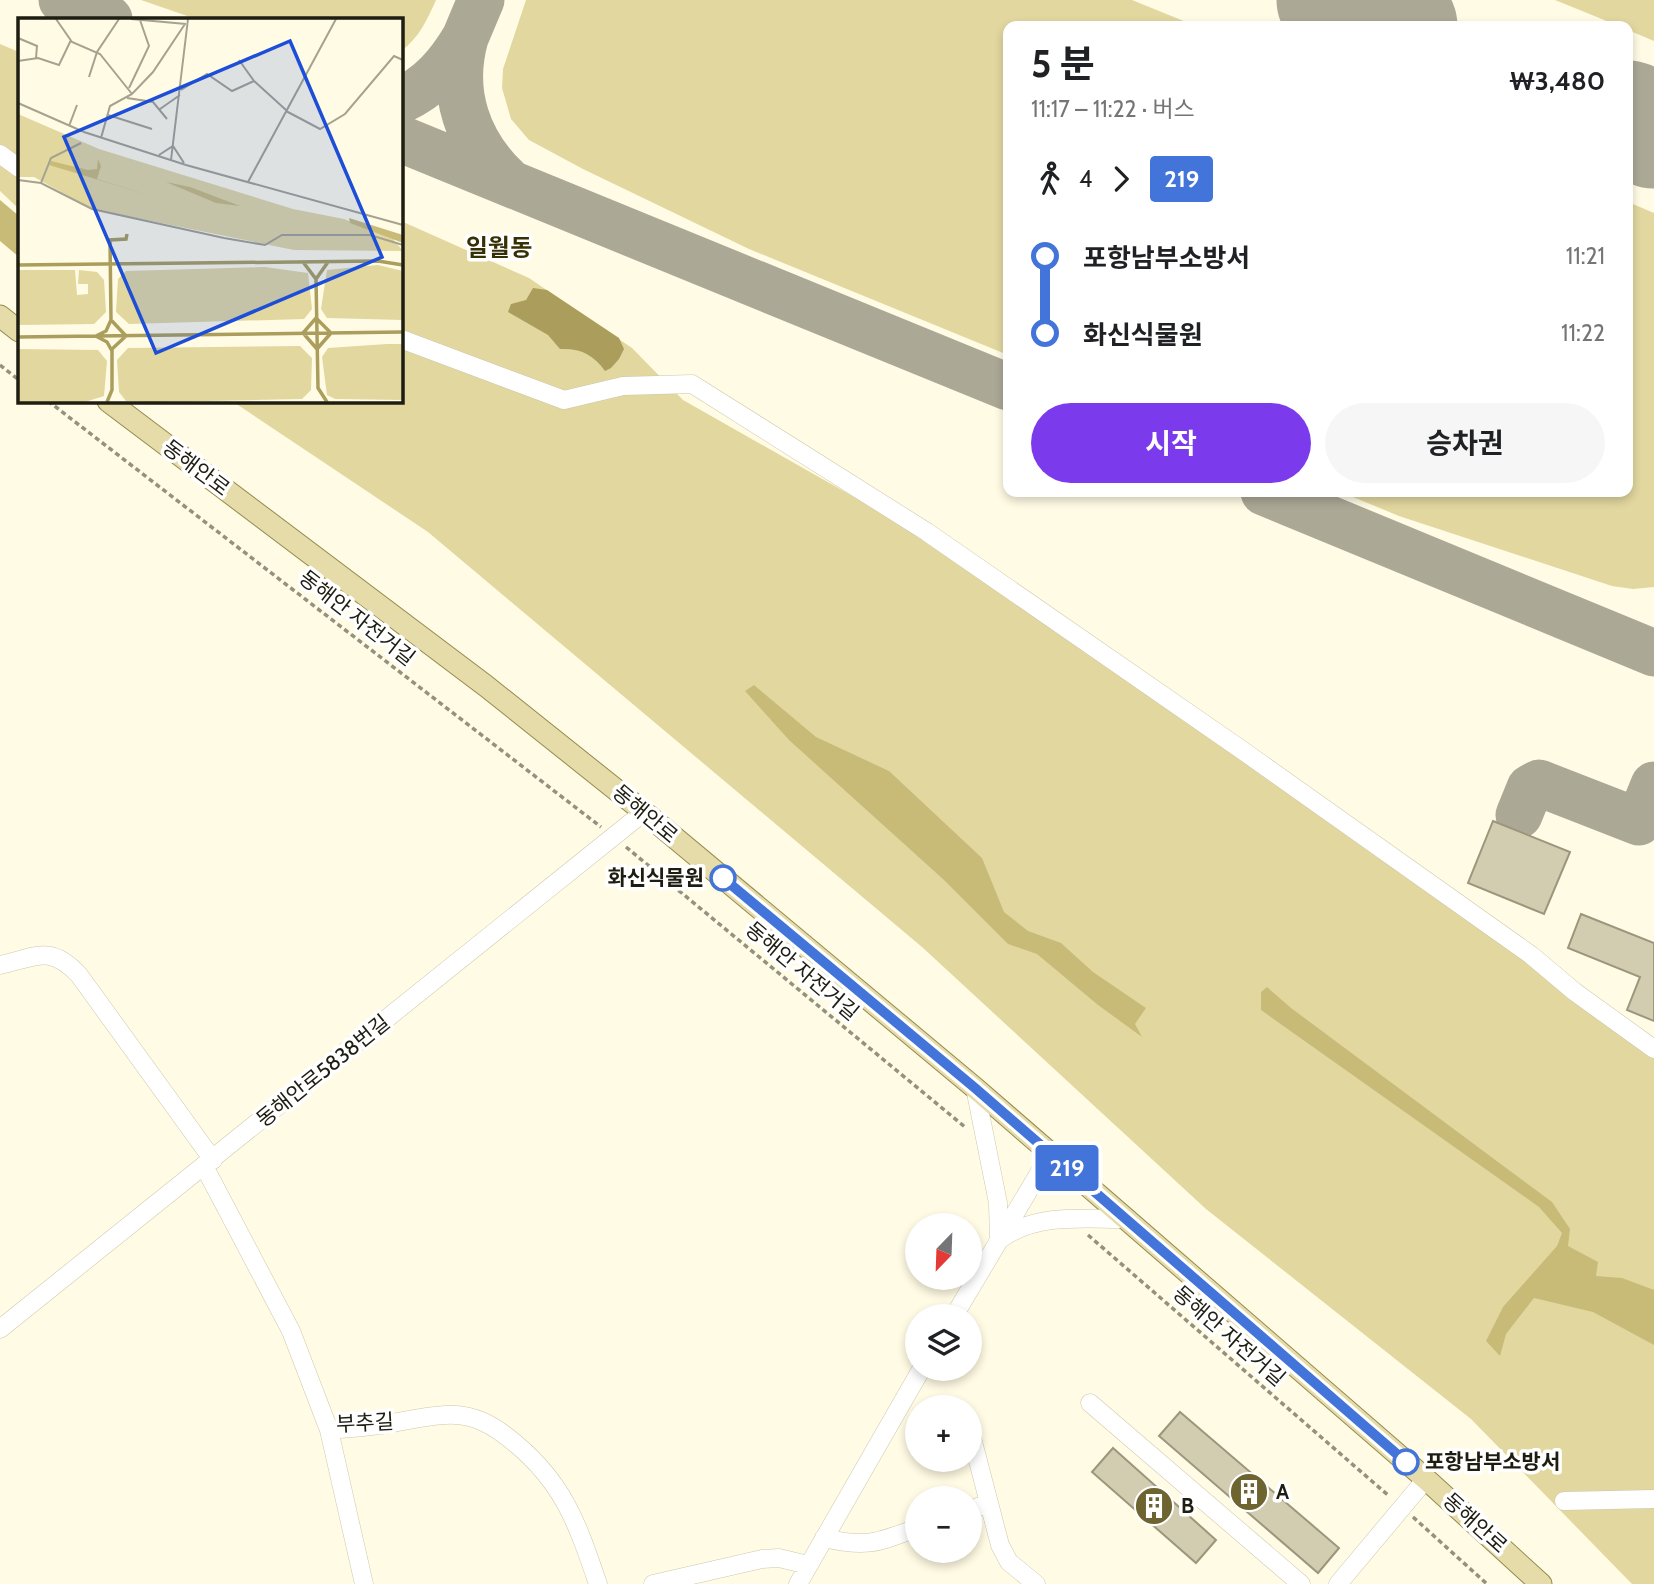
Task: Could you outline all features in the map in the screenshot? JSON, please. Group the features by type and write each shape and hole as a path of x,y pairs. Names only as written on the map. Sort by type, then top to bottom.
{"main road":[{"path":"0,316 18,330"},
{"name":"동해안로","path":"109,402 486,686 644,812 1051,1153 1426,1479 1541,1584"}],"street":[{"path":"0,154 18,167"},
{"path":"402,339 564,400 623,386 692,384 928,532 1520,947 1575,992 1654,1049"},
{"name":"동해안로5838번길","path":"0,1329 644,812"},
{"name":"부추길","path":"0,965 47,955 63,959 79,975 209,1163 291,1331 328,1430 368,1427 446,1414 474,1418 494,1425 536,1460 551,1478 579,1531 598,1584"},
{"path":"975,1088 998,1203 999,1240"},
{"path":"961,1304 1051,1153"},
{"path":"999,1240 1025,1224 1050,1220 1126,1219"},
{"path":"798,1584 915,1381"},
{"path":"1090,1403 1301,1584"},
{"path":"328,1430 364,1584"},
{"path":"981,1472 1000,1545 1009,1562 1036,1584"},
{"path":"1338,1584 1426,1479"},
{"path":"1564,1501 1654,1499"},
{"path":"982,1506 989,1503"},
{"path":"824,1538 861,1545 905,1532"},
{"path":"653,1584 762,1559 779,1558 808,1565"}],"path":[{"path":"0,365 18,379"},
{"name":"동해안 자전거길","path":"49,402 615,837 969,1130"},
{"name":"동해안 자전거길","path":"1086,1234 1402,1507 1487,1584"}],"shaded area":[{"path":"141,0 436,0 418,34 402,50 402,18 193,18"},
{"path":"526,0 1132,0 1184,21 1003,21 1003,353 749,249 529,140 511,119 502,88 503,69"},
{"path":"1555,0 1654,0 1654,41 1633,32 1633,21 1607,21"},
{"path":"0,44 18,52 18,208 0,191"},
{"path":"0,200 18,215 18,256 0,241"},
{"path":"1633,204 1654,213 1654,587 1633,589 1612,586 1399,516 1353,497 1633,497"},
{"path":"402,221 529,278 632,348 683,400 884,514 1373,848 1654,1053 1654,1584 1632,1584 1471,1419 1206,1209 922,947 428,532 233,402 402,402"},
{"path":"533,288 547,290 619,338 624,349 611,368 605,371 591,356 580,351 560,349 548,335 508,312 511,304 526,300"},
{"path":"754,685 816,737 889,771 982,858 1004,912 1028,931 1061,943 1093,972 1146,1008 1135,1024 1142,1037 1098,1005 1037,954 1008,944 944,880 789,740 745,691"},
{"path":"1267,987 1291,1008 1552,1202 1570,1229 1568,1246 1598,1262 1596,1276 1622,1278 1654,1290 1654,1345 1593,1312 1534,1298 1506,1334 1500,1356 1486,1341 1503,1307 1557,1246 1562,1233 1539,1207 1261,1010 1261,992"}],"building":[{"path":"1493,821 1570,852 1544,914 1468,883"},
{"path":"1581,914 1654,943 1654,1021 1627,1010 1640,977 1568,948"},
{"name":"A","path":"1180,1412 1339,1548 1318,1573 1159,1436"},
{"name":"B","path":"1113,1448 1216,1540 1196,1563 1092,1472"}],"taxiway":[{"path":"62,0 107,18"},
{"path":"465,38 481,0"},
{"path":"402,100 421,89 438,74 465,38 460,78 466,116 482,150 508,181"},
{"path":"402,139 1003,385"},
{"path":"1276,497 1654,653"},
{"path":"1519,815 1530,788 1539,783 1639,822 1654,785"}],"runway":[{"path":"1335,0 1387,21"},
{"path":"1633,121 1654,130"}],"bus line":[{"name":"219","path":"723,878 975,1088 1406,1462"}],"place":[{"name":"화신식물원","path":"723,878"},
{"name":"포항남부소방서","path":"1406,1462"},
{"name":"A","path":"1249,1492"},
{"name":"B","path":"1154,1506"}],"district":[{"name":"일월동","path":"499,248"}]}
